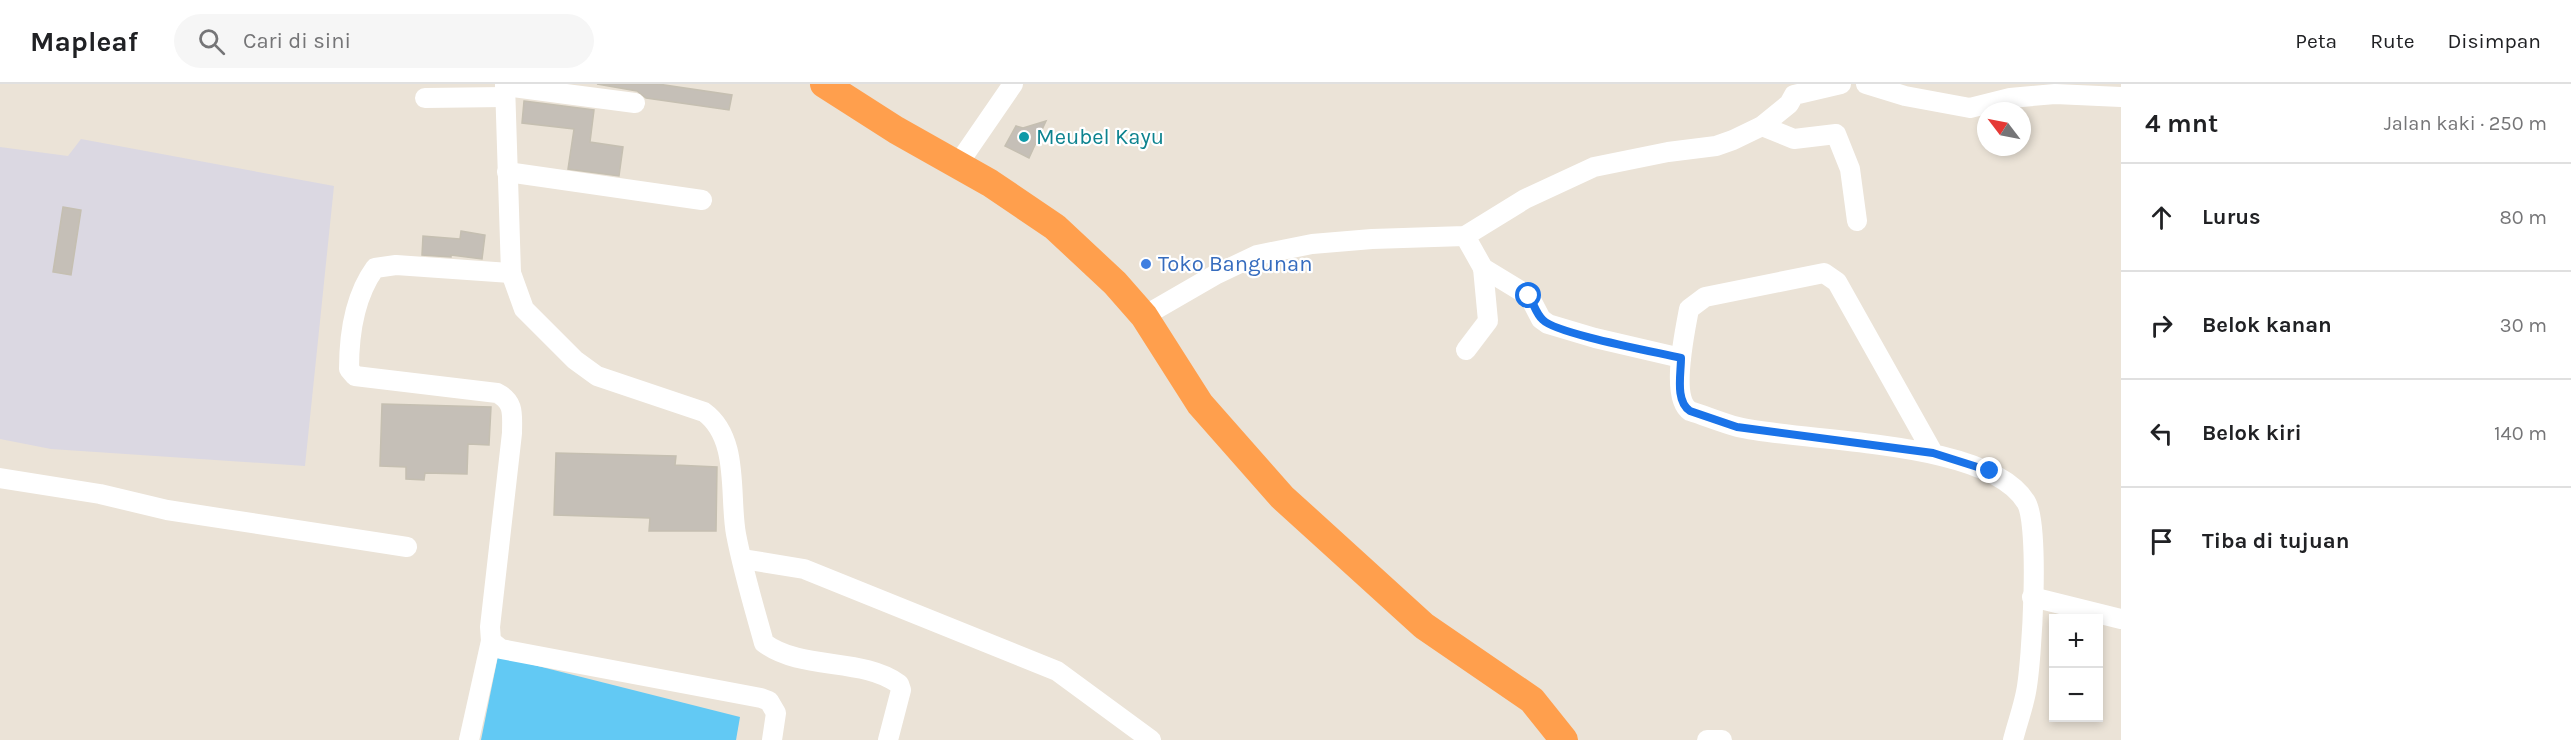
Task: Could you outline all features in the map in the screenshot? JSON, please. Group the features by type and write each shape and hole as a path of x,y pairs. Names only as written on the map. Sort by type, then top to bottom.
{"highway":[{"path":"824,84 897,130 958,164 1055,227 1115,283 1144,316 1200,404 1282,497 1425,626 1532,700 1564,740"}],"street":[{"path":"958,164 1013,84"},
{"path":"1144,316 1215,275 1257,255 1312,244 1372,238 1465,236 1525,199 1594,166 1668,152 1716,146 1762,126 1789,104 1791,90 1841,84"},
{"path":"1866,84 1905,96 1970,108 2010,98 2055,94 2121,97"},
{"path":"425,98 505,89 635,103"},
{"path":"505,89 511,273 524,309 574,360 597,376 704,412 713,418 721,429 729,461 736,534 764,643 780,654 882,675 899,684 901,690 888,740"},
{"path":"1762,126 1794,140 1836,135 1850,169 1857,221"},
{"path":"507,172 702,200"},
{"path":"1465,236 1483,268 1488,321 1466,350"},
{"path":"469,740 491,641 490,627 512,433 512,407 507,398 497,393 355,376 348,369 349,335 364,283 375,268 396,265 511,273"},
{"path":"1483,268 1529,296 1541,319 1548,324 1595,338 1681,358"},
{"path":"1933,453 1837,282 1824,273 1705,297 1689,309 1681,358 1681,397 1684,407 1690,411 1737,427 1933,453 1990,471 2015,488 2027,503 2033,522 2032,597 2026,691 2013,740"},
{"path":"0,478 100,494 167,510 407,547"},
{"path":"743,559 804,569 1058,670 1151,740"},
{"path":"2032,597 2121,619"},
{"path":"491,641 501,649 754,696 773,705 776,713 772,740"},
{"path":"1707,740 1722,740"}],"shaded area":[{"path":"81,139 334,186 305,466 51,449 0,439 0,147 68,156"}],"water":[{"path":"498,656 740,717 736,740 481,740"}],"building":[{"path":"597,84 658,84 732,95 729,110 646,98 637,91"},
{"path":"524,101 594,110 590,142 623,147 619,176 568,169 574,129 522,123"},
{"name":"Meubel Kayu","path":"1046,121 1029,158 1005,146 1016,126 1023,128"},
{"path":"63,207 81,210 71,275 53,272"},
{"path":"461,231 485,235 482,259 451,255 451,257 422,255 423,236 460,239"},
{"path":"382,404 491,407 489,445 468,444 467,474 425,473 424,480 406,479 406,467 380,466"},
{"path":"556,453 676,456 675,465 717,467 716,531 649,531 650,518 554,515"}],"place":[{"name":"Meubel Kayu","path":"1024,137"},
{"name":"Toko Bangunan","path":"1146,264"}],"route":[{"path":"1529,296 1541,319 1548,324 1595,338 1681,358 1681,397 1684,407 1690,411 1737,427 1933,453 1990,471"}]}
